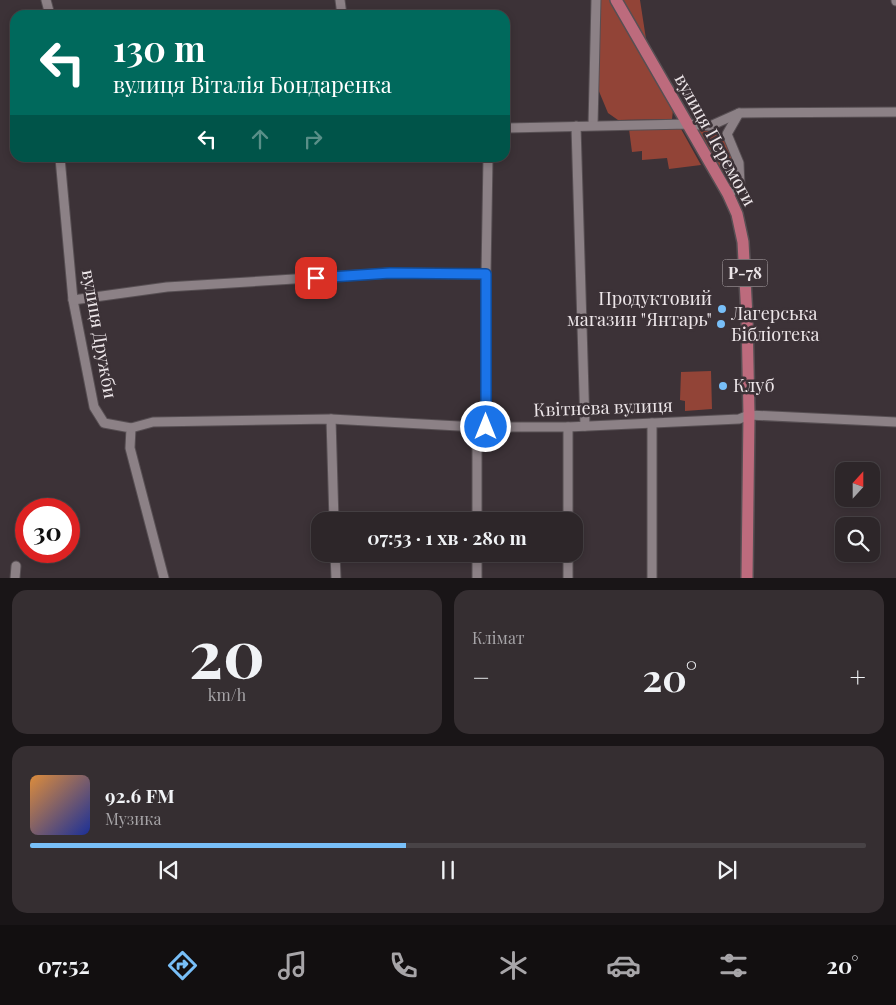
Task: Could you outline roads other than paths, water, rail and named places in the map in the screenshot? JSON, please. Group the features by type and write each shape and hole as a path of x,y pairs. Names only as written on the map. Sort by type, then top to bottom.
{"main road":[{"name":"вулиця Перемоги","path":"616,0 728,194 737,214 743,242 747,318 749,414 748,578"}],"street":[{"path":"594,126 596,0"},
{"path":"510,128 688,124 710,126 739,113 896,112"},
{"path":"728,194 740,186 739,164 727,134 739,113"},
{"path":"576,126 586,426"},
{"name":"вулиця Дружби","path":"60,162 73,300 94,407 104,423 131,428"},
{"path":"477,512 488,162"},
{"path":"73,300 186,286 390,273 486,274"},
{"name":"Квітнева вулиця","path":"131,428 153,422 331,419 481,427 568,427 740,418 749,414 896,422"},
{"path":"331,419 334,512"},
{"path":"652,423 652,578"},
{"path":"568,427 568,512"},
{"path":"131,428 130,448 164,578"},
{"path":"335,562 336,578"},
{"path":"477,562 477,578"},
{"path":"568,562 568,578"},
{"path":"15,578 16,566"}],"place":[{"name":"Продуктовий магазин \"Янтарь\"","path":"722,309"},
{"name":"Лагерська Бібліотека","path":"721,324"},
{"name":"Клуб","path":"723,386"}]}
